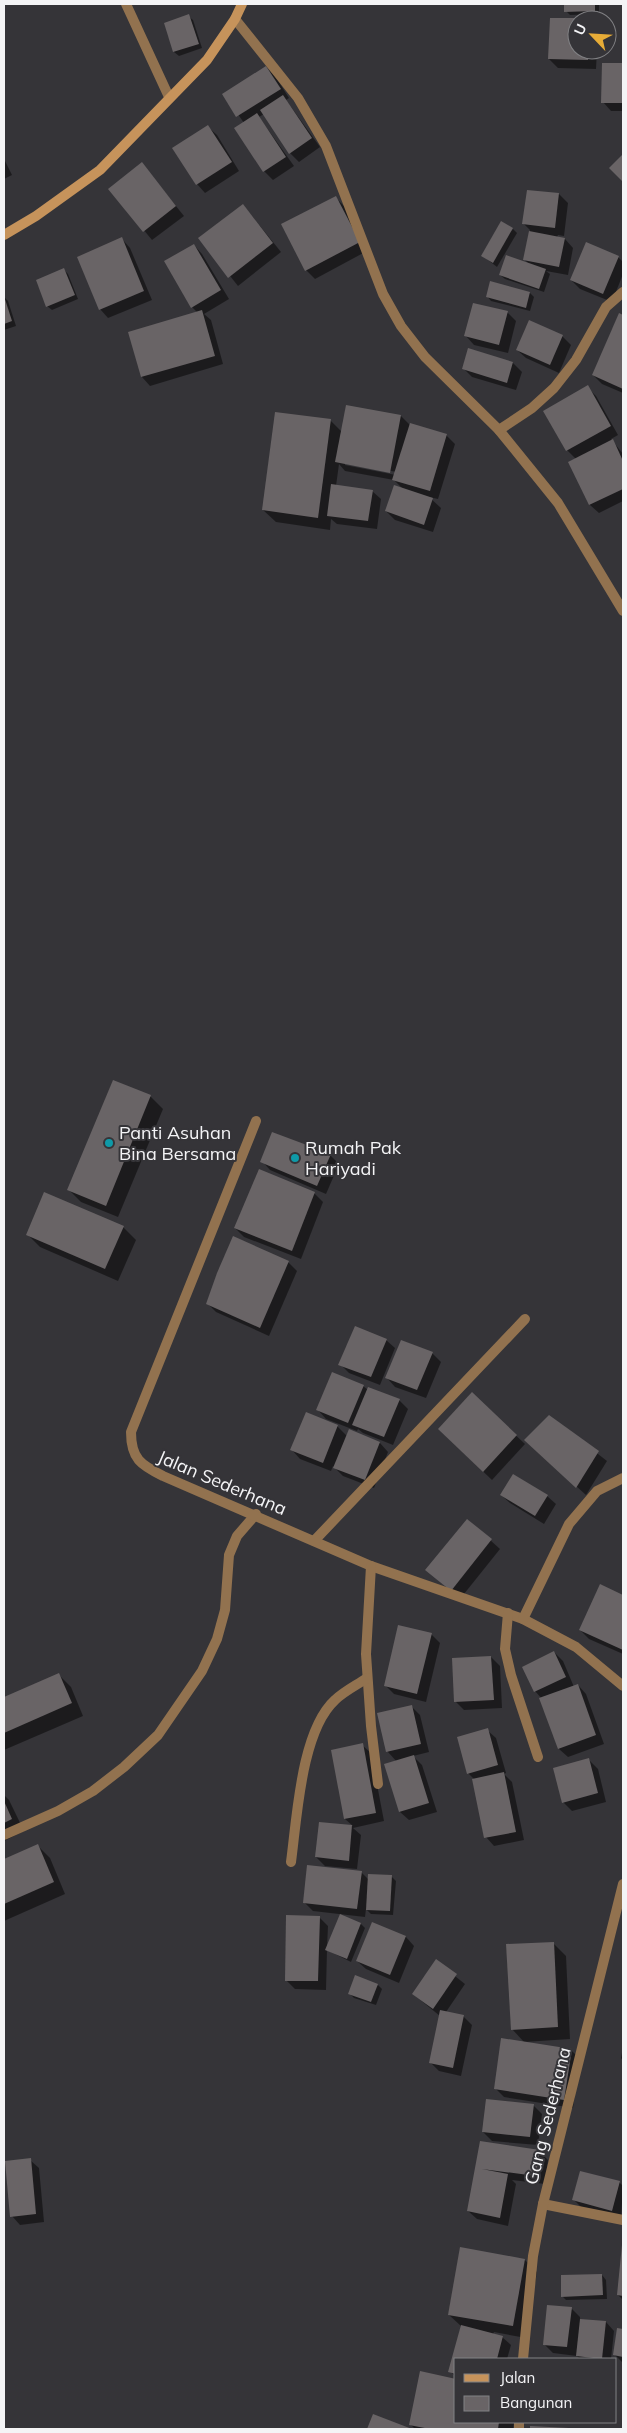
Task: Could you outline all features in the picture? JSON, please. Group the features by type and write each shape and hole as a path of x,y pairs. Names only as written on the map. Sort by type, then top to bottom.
{"main road":[{"path":"4,235 36,216 100,170 207,60 235,19 242,4"}],"street":[{"path":"126,4 169,97"},
{"path":"235,19 298,98 326,146 383,294 401,326 425,357 499,430 558,503 623,611"},
{"path":"499,430 532,408 554,388 576,360 606,307 623,292"},
{"name":"Jalan Sederhana","path":"256,1121 131,1432 131,1446 136,1458 144,1467 256,1514 371,1566 523,1619 576,1647 623,1686"},
{"path":"314,1541 525,1319"},
{"path":"523,1619 569,1524 598,1492 623,1478"},
{"path":"4,1835 58,1811 93,1791 124,1767 158,1735 202,1671 217,1639 225,1610 229,1555 237,1536 256,1514"},
{"path":"371,1566 366,1630 367,1678 378,1784"},
{"path":"508,1613 506,1649 511,1675 538,1757"},
{"path":"291,1862 309,1747 320,1721 334,1700 367,1678"},
{"name":"Gang Sederhana","path":"523,2358 533,2256 543,2204 623,1884"},
{"path":"543,2204 623,2220"}],"building":[{"path":"564,4 595,4 595,10 567,10 567,12 564,12"},
{"path":"189,14 199,44 173,52 164,23"},
{"path":"550,18 567,18 567,59 548,59"},
{"path":"602,63 623,63 623,103 601,103"},
{"path":"266,66 281,89 236,117 222,94"},
{"path":"283,95 312,138 289,154 260,110"},
{"path":"257,113 286,157 263,172 234,128"},
{"path":"208,125 232,162 196,185 172,148"},
{"path":"623,154 623,182 609,168"},
{"path":"142,162 176,206 143,232 108,189"},
{"path":"527,190 559,193 555,228 522,224"},
{"path":"336,196 360,242 305,271 281,224"},
{"path":"243,204 273,243 228,278 198,238"},
{"path":"501,221 513,228 493,263 481,256"},
{"path":"529,231 565,238 559,267 523,260"},
{"path":"122,237 144,291 99,310 77,257"},
{"path":"586,242 619,256 603,294 570,280"},
{"path":"194,244 221,290 191,308 164,261"},
{"path":"506,255 546,269 539,289 499,275"},
{"path":"64,268 75,295 46,307 36,280"},
{"path":"490,281 530,292 526,308 486,297"},
{"path":"4,296 12,321 4,324"},
{"path":"473,303 508,311 499,345 464,336"},
{"path":"202,310 215,356 141,377 128,332"},
{"path":"619,313 623,315 623,389 592,375"},
{"path":"529,320 563,335 550,365 516,350"},
{"path":"468,348 513,362 507,383 462,369"},
{"path":"588,385 611,426 566,451 543,411"},
{"path":"346,405 401,415 390,473 335,462"},
{"path":"275,412 331,419 318,518 262,510"},
{"path":"410,423 447,434 430,491 392,480"},
{"path":"613,439 623,461 623,489 589,505 568,462"},
{"path":"331,484 373,490 368,521 327,516"},
{"path":"394,485 433,498 424,525 385,511"},
{"name":"Panti Asuhan Bina Bersama","path":"113,1080 151,1095 106,1206 67,1190"},
{"name":"Rumah Pak Hariyadi","path":"272,1132 331,1154 317,1186 260,1162"},
{"path":"259,1169 315,1192 292,1251 234,1228"},
{"path":"44,1192 124,1226 105,1269 26,1235"},
{"path":"233,1236 289,1261 260,1328 206,1304"},
{"path":"355,1326 387,1339 371,1377 338,1365"},
{"path":"401,1340 433,1352 417,1390 385,1378"},
{"path":"332,1372 364,1385 348,1423 316,1410"},
{"path":"368,1387 400,1399 384,1437 352,1425"},
{"path":"472,1392 517,1435 483,1472 438,1429"},
{"path":"306,1412 338,1425 323,1463 290,1450"},
{"path":"549,1415 599,1451 576,1488 524,1440"},
{"path":"349,1429 380,1442 365,1480 333,1468"},
{"path":"513,1474 548,1495 535,1516 500,1495"},
{"path":"467,1519 492,1539 451,1591 425,1570"},
{"path":"600,1584 623,1595 623,1650 579,1630"},
{"path":"398,1625 432,1633 417,1694 384,1686"},
{"path":"554,1651 566,1677 534,1692 522,1667"},
{"path":"491,1656 494,1700 454,1702 452,1658"},
{"path":"59,1673 72,1703 4,1733 4,1697"},
{"path":"578,1684 596,1735 558,1749 539,1698"},
{"path":"412,1705 421,1744 386,1752 377,1713"},
{"path":"488,1728 498,1765 467,1774 457,1737"},
{"path":"363,1743 376,1813 344,1819 331,1750"},
{"path":"414,1755 429,1803 399,1812 384,1764"},
{"path":"589,1758 598,1793 562,1803 553,1768"},
{"path":"504,1772 516,1832 484,1838 472,1779"},
{"path":"4,1801 12,1819 4,1823"},
{"path":"319,1822 352,1825 349,1861 315,1857"},
{"path":"38,1844 54,1882 4,1904 4,1859"},
{"path":"307,1865 362,1871 357,1909 303,1903"},
{"path":"368,1874 392,1875 390,1911 366,1910"},
{"path":"340,1914 361,1923 347,1959 325,1950"},
{"path":"286,1915 320,1916 318,1981 285,1981"},
{"path":"372,1922 406,1936 390,1975 356,1961"},
{"path":"554,1942 558,2027 511,2030 506,1944"},
{"path":"436,1959 457,1974 433,2009 412,1994"},
{"path":"355,1975 378,1984 371,2002 348,1994"},
{"path":"440,2010 464,2015 453,2068 429,2063"},
{"path":"501,2038 572,2049 564,2100 494,2089"},
{"path":"486,2099 534,2104 530,2137 482,2132"},
{"path":"480,2141 540,2150 536,2176 482,2169 508,2174 500,2218 467,2211"},
{"path":"31,2158 36,2214 10,2217 5,2161"},
{"path":"580,2171 620,2181 612,2211 572,2200"},
{"path":"623,2245 623,2296 617,2295"},
{"path":"460,2247 525,2259 513,2326 448,2315"},
{"path":"602,2274 603,2295 561,2297 561,2275"},
{"path":"547,2305 572,2307 567,2347 543,2345"},
{"path":"580,2319 606,2321 602,2358 576,2356"},
{"path":"461,2325 503,2336 497,2358 454,2358 454,2374 448,2372"},
{"path":"617,2328 623,2329 623,2357 613,2355"},
{"path":"420,2371 454,2379 454,2423 499,2423 498,2429 430,2429 409,2425"},
{"path":"373,2414 412,2429 367,2429"},
{"path":"530,2426 569,2428 569,2429 530,2429"}],"place":[{"name":"Panti Asuhan Bina Bersama","path":"109,1143"},
{"name":"Rumah Pak Hariyadi","path":"295,1158"}]}
